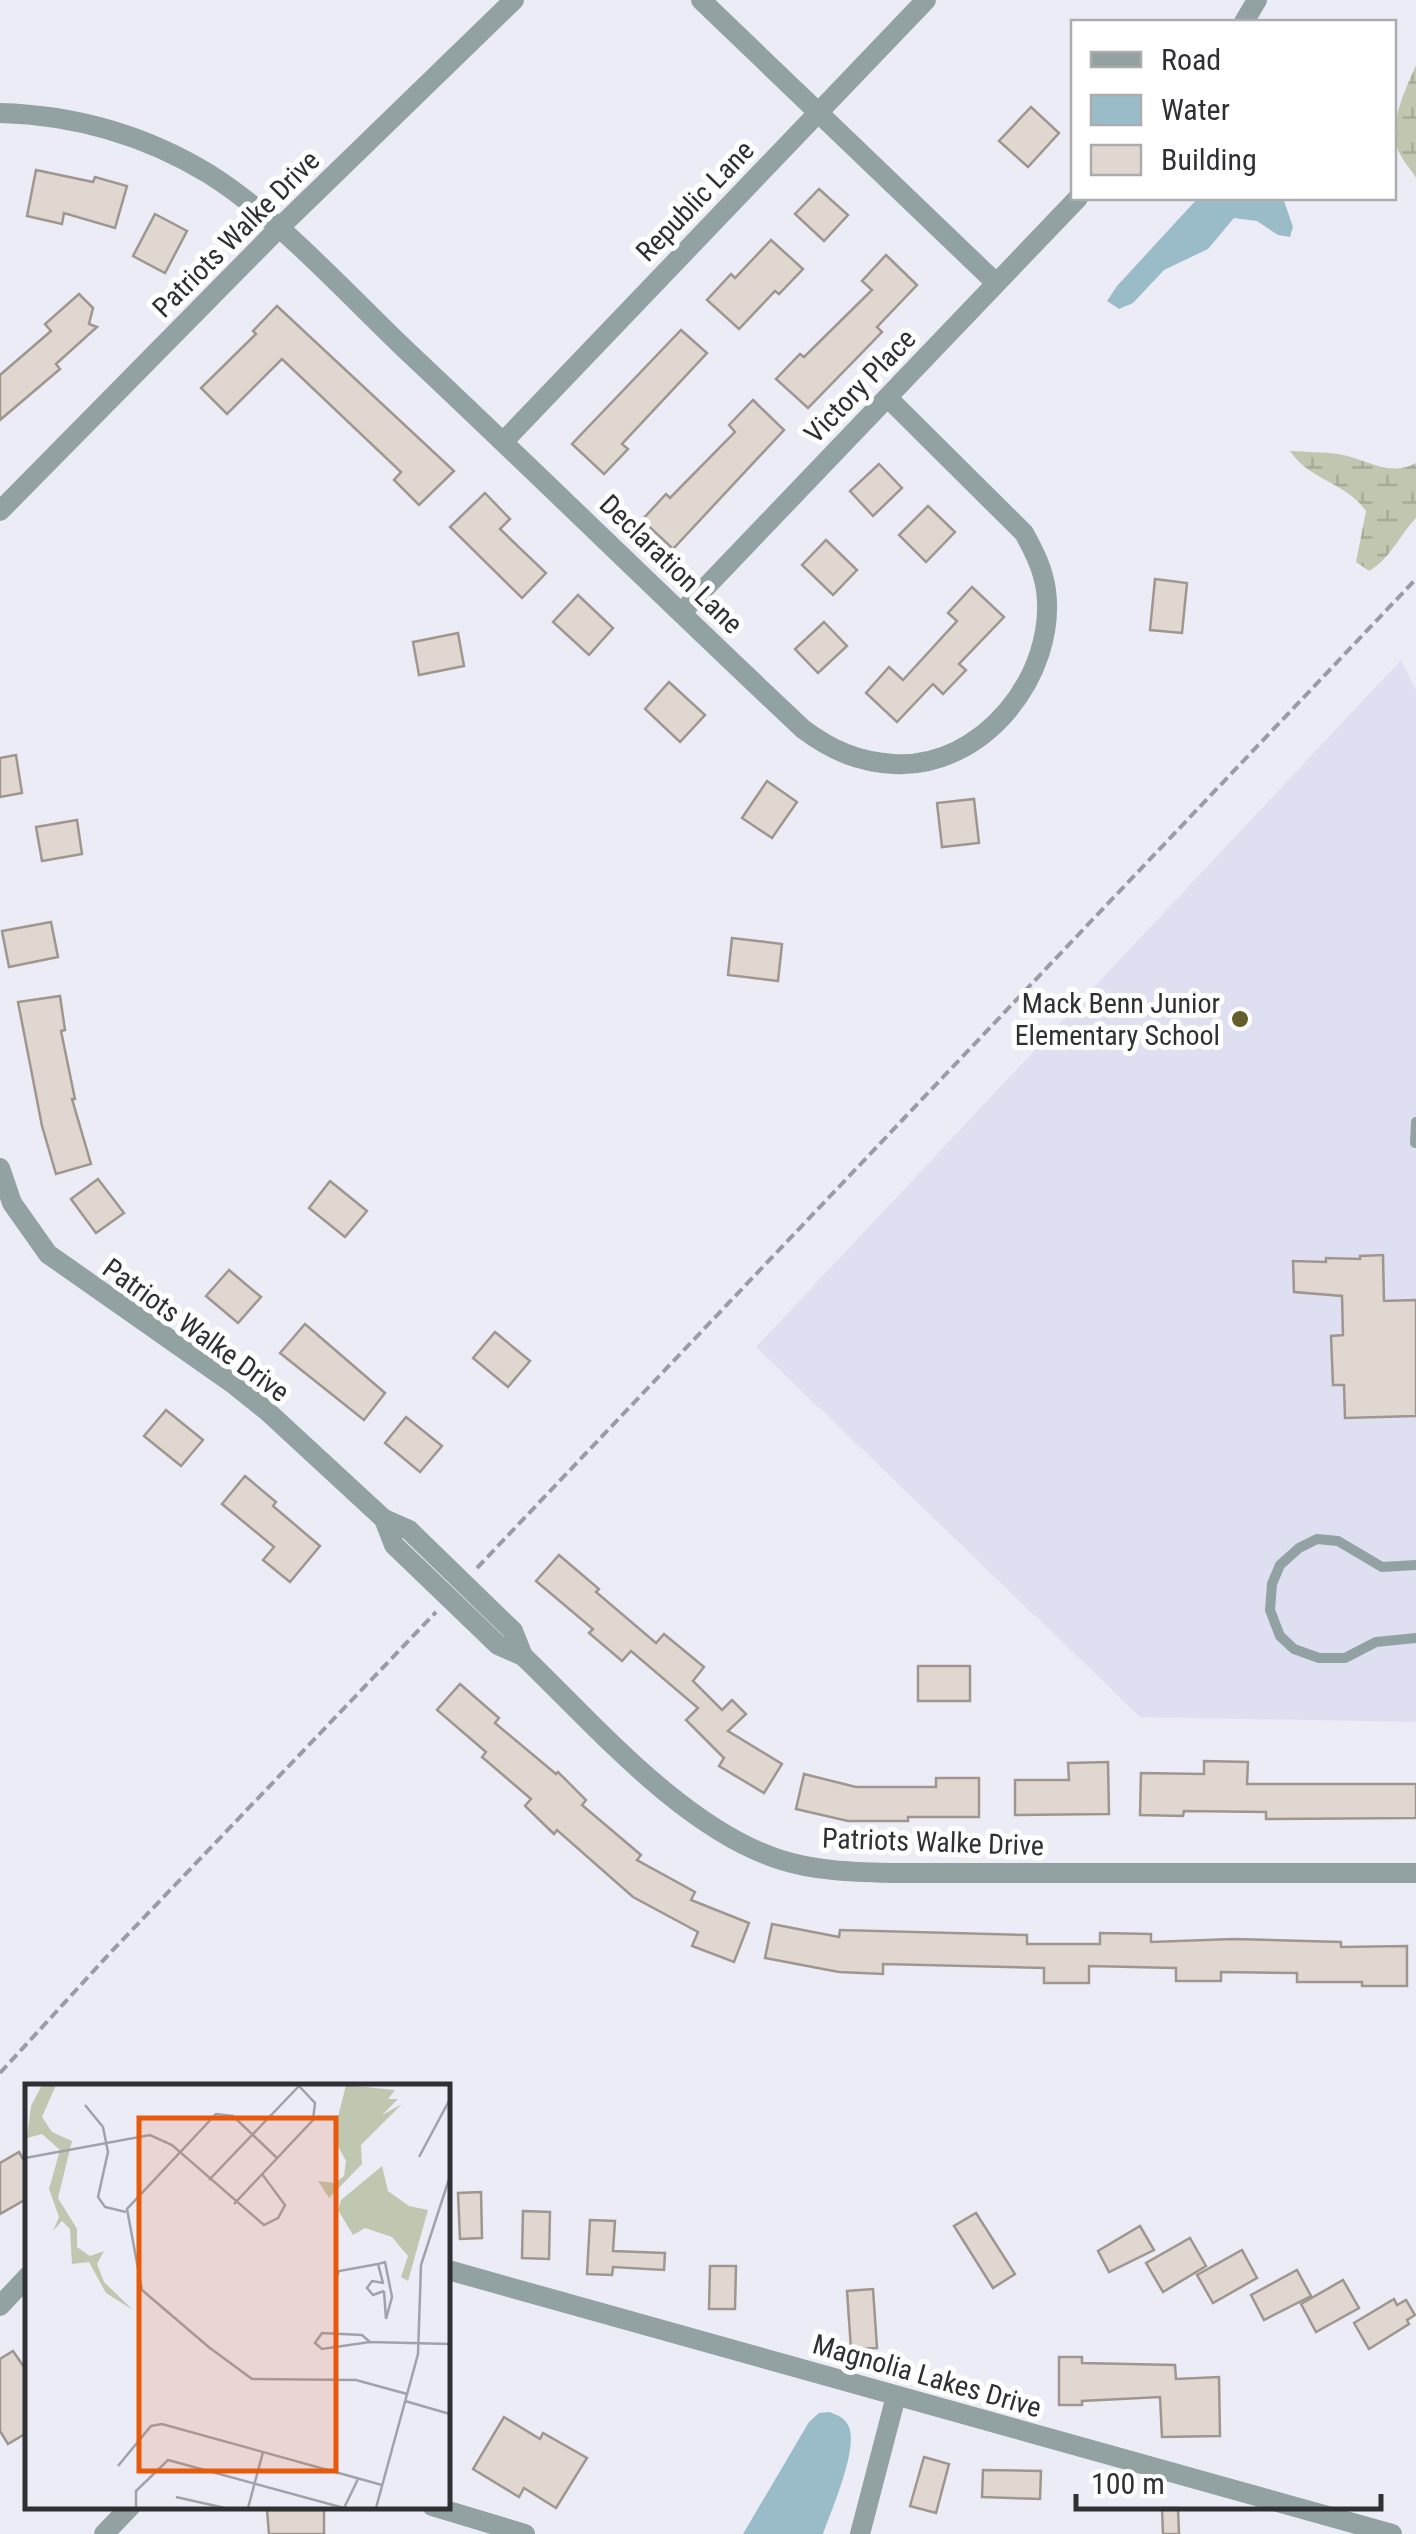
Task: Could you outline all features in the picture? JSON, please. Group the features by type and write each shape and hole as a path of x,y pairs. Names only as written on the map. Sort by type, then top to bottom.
{"street":[{"name":"Patriots Walke Drive","path":"0,511 278,229 514,0"},
{"path":"701,0 996,282"},
{"name":"Republic Lane","path":"504,441 926,0"},
{"name":"Declaration Lane","path":"0,113 80,121 129,136 210,175 278,229 803,729 848,756 898,765 954,752 1002,718 1021,695 1042,648 1048,619 1046,588 1024,533 888,398"},
{"name":"Victory Place","path":"682,612 1076,200"},
{"name":"Patriots Walke Drive","path":"0,1168 12,1203 48,1254 232,1383 384,1520 409,1530 456,1590 513,1631 523,1656 693,1815 734,1840 780,1860 862,1873 1416,1873"},
{"name":"Magnolia Lakes Drive","path":"450,2271 1392,2534"},
{"path":"0,2306 25,2279"},
{"path":"860,2534 896,2396"},
{"path":"104,2534 128,2509"},
{"path":"442,2509 525,2534"}],"lane":[{"path":"1415,1143 1416,1122"},
{"path":"1416,1565 1382,1566 1338,1541 1317,1540 1299,1548 1280,1564 1272,1584 1270,1610 1280,1636 1294,1649 1320,1658 1345,1658 1376,1642 1416,1638"}],"path":[{"path":"0,2073 1416,579"}],"shaded area":[{"name":"Mack Benn Junior Elementary School","path":"1401,660 1416,690 1416,1722 1140,1717 756,1347"}],"green space":[{"path":"1416,65 1416,178 1396,143 1400,106"},
{"path":"1290,451 1338,454 1387,468 1416,463 1416,518 1389,554 1369,571 1356,562 1366,511 1349,494 1307,469"}],"water":[{"path":"1196,200 1284,200 1293,227 1290,237 1278,235 1257,221 1234,218 1208,249 1164,270 1133,303 1119,309 1107,301"},
{"path":"829,2412 842,2418 851,2435 843,2479 823,2534 743,2534 809,2422 819,2413"}],"building":[{"path":"1031,107 1059,133 1028,167 999,141"},
{"path":"36,170 93,182 95,177 127,186 115,228 64,213 62,224 27,216"},
{"path":"819,189 848,215 824,241 795,214"},
{"path":"155,214 187,231 165,273 133,256"},
{"path":"771,240 803,269 779,294 775,291 739,329 707,300 731,274 735,278"},
{"path":"886,255 917,285 877,327 882,332 808,408 776,379 872,290 862,281"},
{"path":"79,294 93,308 89,324 97,327 56,364 60,369 0,420 0,375 51,331 45,324"},
{"path":"277,306 454,471 419,505 394,480 401,472 282,359 227,414 201,388 256,334 253,331"},
{"path":"681,330 707,353 622,444 628,449 604,474 572,444"},
{"path":"753,400 784,430 673,549 642,520 666,494 670,498 735,432 729,425"},
{"path":"879,464 902,488 873,516 850,491"},
{"path":"485,493 510,519 500,529 546,573 522,598 450,527"},
{"path":"928,506 955,532 926,562 899,535"},
{"path":"826,540 857,570 833,595 802,565"},
{"path":"1155,579 1187,583 1182,633 1150,630"},
{"path":"972,587 1004,617 959,664 966,670 943,694 933,684 897,722 866,693 889,667 903,680 957,621 948,613"},
{"path":"578,595 613,628 589,655 553,622"},
{"path":"824,622 847,646 818,673 795,649"},
{"path":"458,633 464,666 419,675 413,642"},
{"path":"669,682 705,715 680,742 645,709"},
{"path":"16,755 22,793 0,797 0,758"},
{"path":"767,781 797,802 772,838 742,818"},
{"path":"974,799 979,843 942,847 937,803"},
{"path":"77,820 82,854 42,861 36,827"},
{"path":"51,922 58,957 9,967 2,931"},
{"path":"732,938 782,944 778,981 728,975"},
{"path":"60,996 65,1030 61,1031 72,1099 91,1164 56,1174 42,1126 18,1002"},
{"path":"98,1179 124,1213 96,1233 71,1199"},
{"path":"330,1181 367,1211 345,1237 309,1208"},
{"path":"1383,1255 1384,1301 1416,1300 1416,1416 1345,1418 1344,1385 1333,1385 1331,1336 1343,1335 1342,1296 1294,1292 1293,1261 1326,1262 1326,1258"},
{"path":"229,1270 261,1297 238,1323 206,1296"},
{"path":"305,1324 385,1393 364,1420 280,1353"},
{"path":"495,1332 530,1361 508,1387 473,1358"},
{"path":"166,1410 203,1440 181,1466 144,1436"},
{"path":"406,1417 442,1446 420,1472 385,1443"},
{"path":"245,1476 320,1546 290,1582 263,1560 274,1547 222,1504"},
{"path":"559,1555 656,1643 664,1634 704,1667 693,1681 722,1710 732,1700 746,1714 728,1731 782,1764 764,1793 719,1766 724,1758 686,1720 698,1708 631,1651 622,1661 589,1633 593,1629 536,1581"},
{"path":"918,1666 970,1666 970,1701 918,1701"},
{"path":"460,1684 499,1718 495,1723 558,1772 586,1800 582,1805 641,1855 637,1860 695,1892 691,1900 749,1923 734,1962 692,1946 698,1932 633,1897 525,1806 531,1799 482,1757 486,1752 437,1710"},
{"path":"1204,1761 1248,1762 1247,1784 1416,1784 1416,1818 1266,1819 1266,1812 1184,1811 1183,1816 1140,1815 1141,1773 1204,1774"},
{"path":"1108,1762 1109,1814 1015,1815 1015,1780 1069,1780 1068,1763"},
{"path":"804,1774 856,1787 936,1787 936,1778 979,1778 979,1817 848,1821 796,1809"},
{"path":"772,1924 839,1937 840,1930 1027,1935 1027,1944 1100,1944 1100,1933 1151,1934 1151,1942 1233,1939 1341,1942 1341,1947 1407,1946 1407,1986 1297,1982 1297,1973 1221,1972 1221,1981 1176,1981 1176,1968 1089,1966 1089,1983 1044,1983 1044,1968 883,1964 883,1974 839,1972 765,1958"},
{"path":"19,2152 25,2162 25,2200 0,2214 0,2163"},
{"path":"481,2192 482,2238 460,2239 458,2193"},
{"path":"523,2211 550,2212 549,2259 522,2258"},
{"path":"976,2213 1015,2274 993,2288 954,2226"},
{"path":"590,2220 615,2221 613,2251 665,2253 664,2270 613,2267 612,2275 587,2274"},
{"path":"1140,2226 1154,2250 1109,2272 1098,2251"},
{"path":"1190,2238 1206,2266 1163,2292 1146,2263"},
{"path":"1242,2250 1257,2278 1213,2303 1197,2275"},
{"path":"710,2266 736,2266 735,2309 709,2309"},
{"path":"1297,2270 1311,2296 1264,2320 1251,2295"},
{"path":"1343,2280 1359,2308 1316,2332 1301,2304"},
{"path":"873,2289 877,2348 851,2349 847,2291"},
{"path":"1394,2299 1397,2305 1406,2300 1415,2315 1407,2320 1409,2324 1369,2349 1354,2323"},
{"path":"13,2351 25,2369 25,2434 8,2444 0,2431 0,2359"},
{"path":"1059,2357 1082,2357 1082,2363 1175,2365 1176,2379 1219,2377 1220,2436 1162,2437 1160,2397 1059,2405"},
{"path":"504,2417 540,2439 543,2433 587,2458 556,2508 524,2488 519,2497 473,2469"},
{"path":"924,2457 949,2464 936,2513 910,2506"},
{"path":"983,2470 1041,2471 1040,2499 982,2497"},
{"path":"1162,2508 1178,2508 1179,2534 1163,2534"},
{"path":"267,2510 324,2510 324,2534 269,2534"}],"place":[{"name":"Mack Benn Junior Elementary School","path":"1240,1019"}]}
